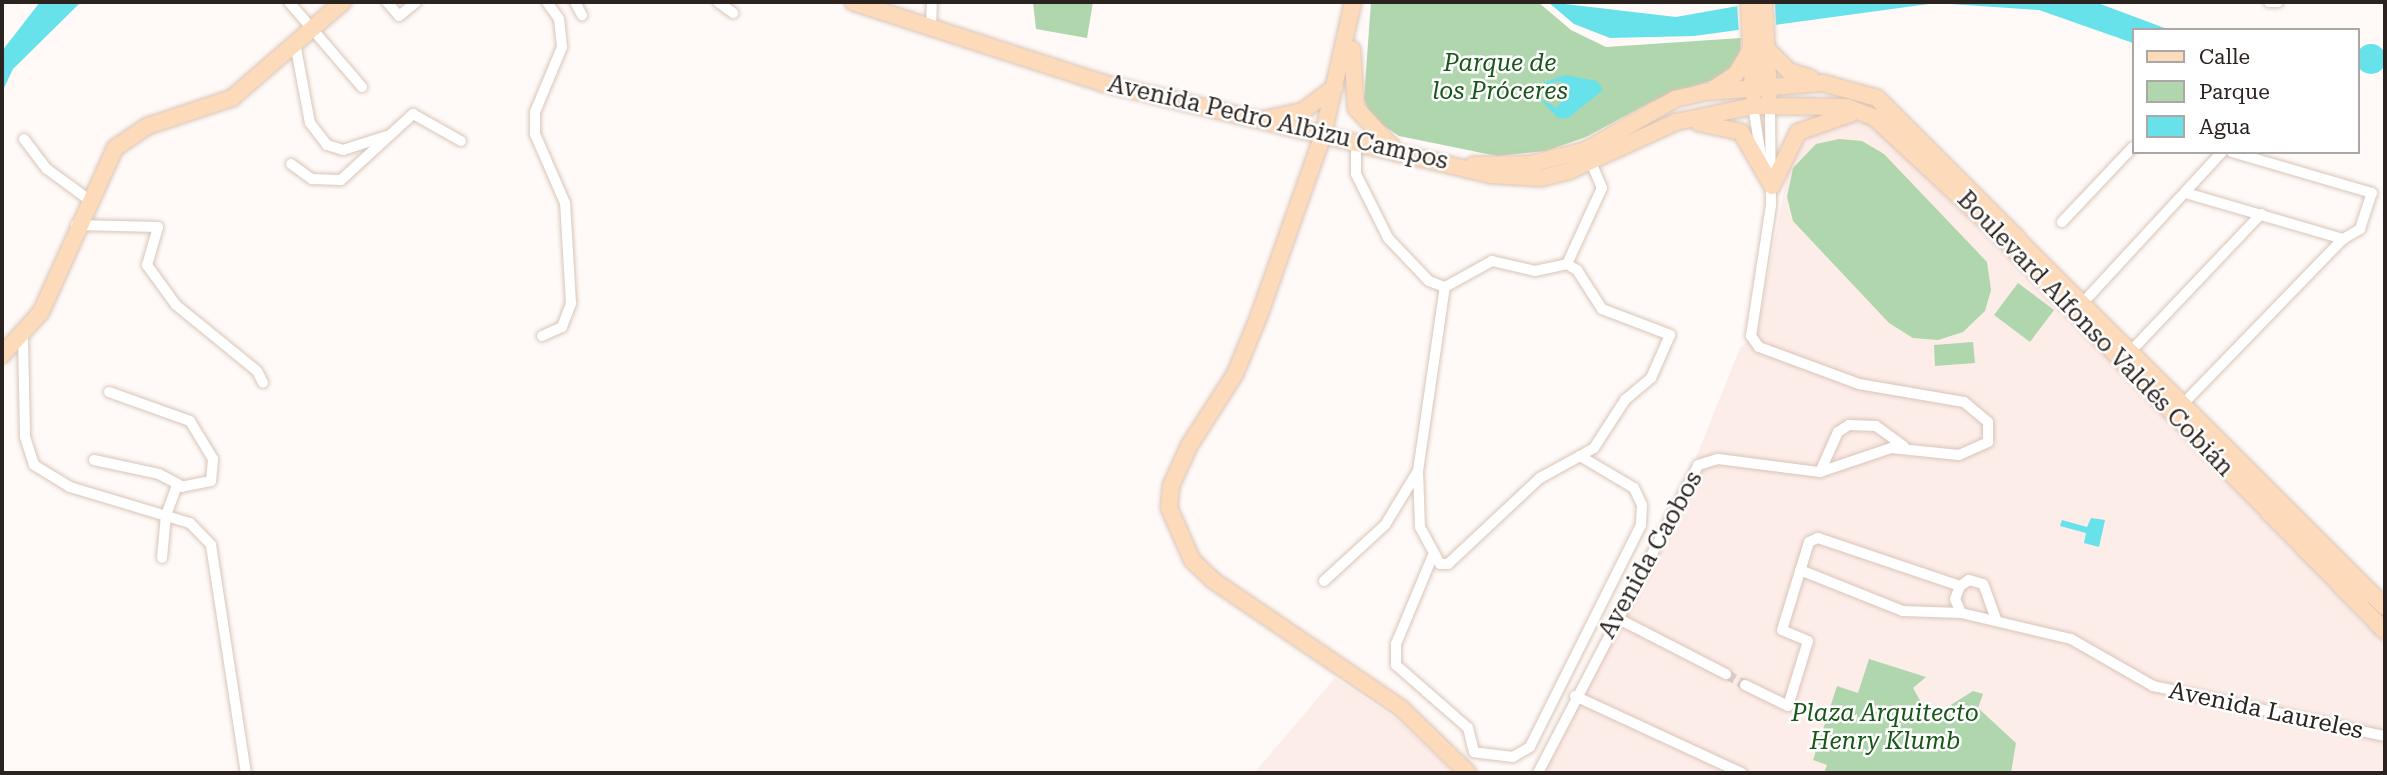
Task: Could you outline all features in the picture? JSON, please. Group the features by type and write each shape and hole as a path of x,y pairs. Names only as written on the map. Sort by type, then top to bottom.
{"main road":[{"path":"2,355 23,338 41,312 88,199 125,138 232,98 312,26 343,2"},
{"name":"Avenida Pedro Albizu Campos","path":"853,2 1102,83 1252,121 1464,165 1490,175 1541,178 1588,156 1676,122 1770,105"},
{"path":"1353,2 1351,30 1356,108 1394,150"},
{"path":"1749,2 1759,47 1789,71 1823,83"},
{"path":"1764,2 1759,47 1761,84 1770,105"},
{"path":"1351,30 1323,135 1259,316 1235,374 1189,446 1171,486 1169,508 1192,559 1214,581 1402,709 1468,773"},
{"path":"1706,92 1736,75 1759,47"},
{"name":"Boulevard Alfonso Valdés Cobián","path":"1761,84 1823,83 1877,99 2178,410 2277,521 2385,631"},
{"path":"1753,106 1761,84"},
{"name":"Avenida Pedro Albizu Campos","path":"1588,156 1646,113 1706,92 1761,84"},
{"path":"1252,121 1303,111 1336,85"},
{"name":"Boulevard Alfonso Valdés Cobián","path":"1770,105 1847,107 1875,118 2079,308 2131,351 2178,410 2247,465 2385,607"},
{"path":"1772,186 1798,132 1844,114 1875,118"},
{"path":"1676,122 1735,128 1772,186"},
{"path":"2247,465 2247,475 2274,504 2277,521"}],"street":[{"path":"289,2 362,87"},
{"path":"387,2 399,16 416,2"},
{"path":"542,336 562,327 572,303 565,203 535,134 535,112 562,47 559,19 547,2"},
{"path":"575,2 582,15"},
{"path":"718,2 733,13"},
{"path":"931,27 932,2"},
{"path":"2269,2 2278,2"},
{"path":"295,43 310,123 327,145 344,150 387,136"},
{"name":"Avenida Caobos","path":"1538,773 1615,617 1698,465 1718,459 1820,472 1904,446 1979,452 1990,432 1978,410 1964,402 1859,384 1759,347 1751,336 1772,186 1770,105"},
{"name":"Avenida Caobos","path":"1753,106 1754,136 1772,186"},
{"path":"290,164 312,179 341,180 387,136 399,120 418,114 461,141"},
{"path":"24,139 47,169 88,199"},
{"path":"1356,142 1356,174 1388,238 1429,281 1445,287 1492,261 1535,271 1567,264 1598,205 1602,188 1588,156"},
{"path":"2062,222 2132,148"},
{"path":"2079,308 2220,154"},
{"path":"2178,410 2343,239 2360,229 2372,193 2239,154"},
{"path":"2186,193 2343,239"},
{"path":"2131,351 2261,214"},
{"path":"76,225 158,227 147,265 176,305 257,371 263,383"},
{"path":"1445,287 1418,471 1420,527 1433,555 1448,564 1540,478 1594,448 1625,400 1651,378 1670,335 1618,320 1567,264"},
{"path":"23,338 25,437 34,465 70,487 190,523 211,545 246,773"},
{"path":"94,460 159,474 183,487 209,482 215,472 194,424 109,392"},
{"path":"1820,472 1838,432 1849,425 1875,426 1904,446"},
{"path":"1433,555 1396,644 1396,665 1468,728 1474,752 1513,757 1530,747 1642,525 1634,488 1580,456"},
{"path":"1324,581 1385,525 1418,471"},
{"path":"162,558 166,515 183,487"},
{"path":"1745,685 1788,706 1808,641 1782,630 1809,542 1818,538 1959,586 1983,584 1996,619"},
{"name":"Avenida Laureles","path":"1800,570 1903,611 1961,613 1996,619 2036,635 2071,639 2126,673 2181,695 2385,736"},
{"path":"1959,586 1955,599 1961,613"},
{"path":"1615,617 1727,674"},
{"path":"1575,696 1742,773"}],"shaded area":[{"path":"1842,120 1870,123 2005,253 2385,644 2385,773 1534,773 1695,460 1740,348 1757,333 1791,154 1817,129"},
{"path":"1335,678 1397,720 1455,773 1254,773"}],"green space":[{"path":"1033,2 1093,2 1087,38 1036,29"},
{"name":"Parque de los Próceres","path":"1371,2 1538,2 1571,30 1606,47 1741,38 1740,60 1727,75 1655,100 1586,137 1546,151 1497,156 1399,136 1371,117 1364,99"},
{"path":"1839,139 1862,141 1884,154 1987,262 1991,290 1985,311 1963,332 1938,340 1913,338 1889,323 1793,221 1787,197 1793,168 1816,144"},
{"path":"2018,283 2054,310 2030,342 1994,315"},
{"path":"1973,342 1975,363 1935,366 1934,345"},
{"name":"Plaza Arquitecto Henry Klumb","path":"1869,659 1926,677 1913,688 1930,718 1973,691 1983,694 1978,708 2016,743 2011,773 1824,773 1827,765 1813,760 1837,686 1858,693"}],"water":[{"path":"40,2 81,2 13,69 2,92 2,51"},
{"path":"1548,2 1676,17 1760,2 2095,2 2165,28 2132,28 2132,43 2039,10 1936,3 1694,36 1610,38 1574,24"},
{"path":"2377,45 2385,53 2382,70 2371,74 2360,70 2360,48"},
{"path":"1565,75 1597,81 1603,90 1568,118 1558,118 1539,98 1557,108 1565,94 1564,83 1555,81 1550,88 1534,86"},
{"path":"2091,518 2105,520 2099,547 2084,543 2086,533 2060,526 2062,520 2087,527"}],"pier":[{"path":"1737,2 1775,2 1776,28 1739,34"}],"tunnel":[{"path":"1726,674 1745,685"}]}
